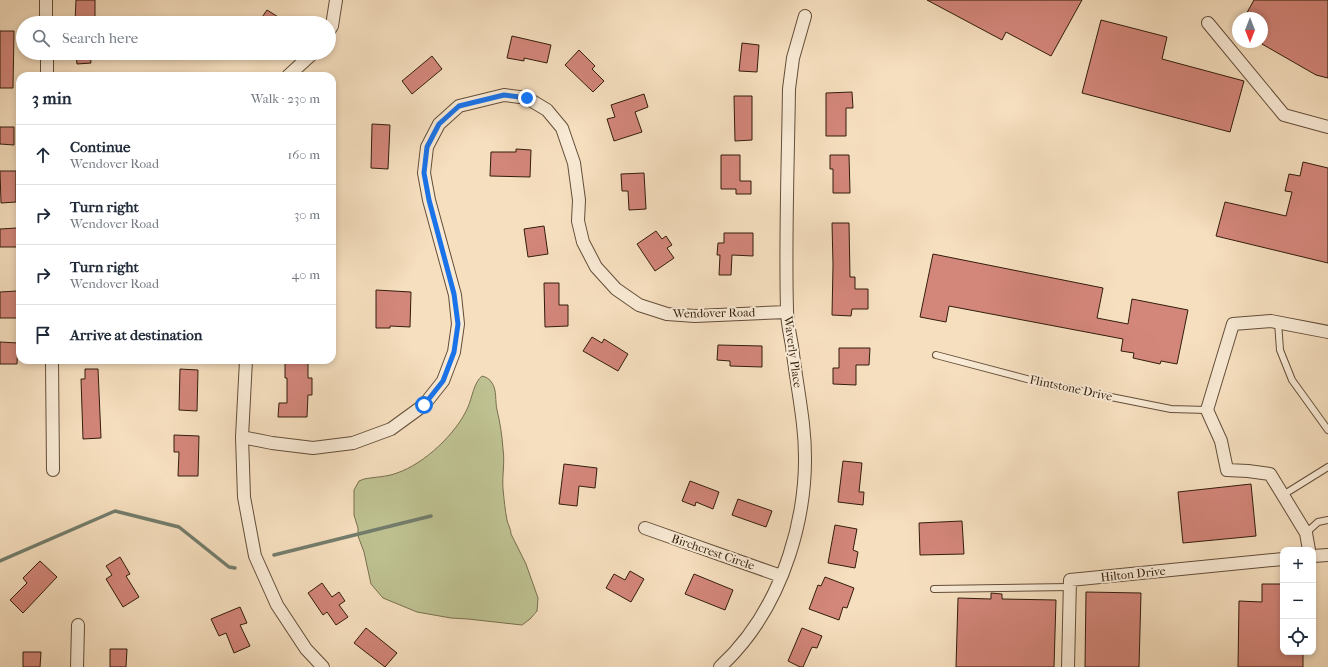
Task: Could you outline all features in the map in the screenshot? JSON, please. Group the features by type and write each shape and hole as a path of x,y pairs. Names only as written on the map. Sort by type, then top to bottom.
{"street":[{"path":"46,0 46,16"},
{"path":"334,16 336,0"},
{"name":"Waverly Place","path":"720,667 731,656 760,619 781,576 795,536 803,493 805,450 803,424 787,312 789,89 793,58 805,16"},
{"path":"1208,23 1284,115 1328,127"},
{"path":"47,60 47,72"},
{"path":"292,72 305,60"},
{"name":"Wendover Road","path":"242,437 272,443 313,448 353,444 391,429 424,405 443,381 454,352 458,324 454,294 429,200 424,173 427,147 439,124 459,106 504,95 527,98 547,110 562,128 574,163 579,200 578,221 584,242 596,267 616,289 639,305 666,314 695,316 787,312"},
{"path":"1308,547 1306,533 1270,474 1226,470 1221,441 1207,410 1234,324 1271,321 1328,332"},
{"path":"52,364 53,470"},
{"path":"246,364 242,437 244,497 256,556 277,605 306,649 324,667"},
{"name":"Birchcrest Circle","path":"645,528 781,576"},
{"path":"1316,556 1328,555"},
{"name":"Hilton Drive","path":"1070,587 1070,580 1280,559"},
{"path":"1068,667 1070,587"},
{"path":"77,667 78,625"}],"lane":[{"path":"1278,322 1280,350 1292,380 1328,430"},
{"name":"Flintstone Drive","path":"936,355 1046,384 1171,409 1207,410"},
{"path":"1283,495 1328,467"},
{"path":"1306,533 1318,522 1328,520"},
{"path":"934,589 1070,587"}],"green space":[{"path":"482,376 490,380 494,386 504,454 503,489 507,522 511,530 511,534 526,564 538,598 537,611 522,625 451,618 417,612 383,598 371,584 354,515 354,490 359,481 397,473 418,463 428,455 448,437 463,417 477,382"}],"building":[{"path":"76,0 95,0 95,16 75,16"},
{"path":"927,0 1082,0 1051,56 1006,32 1002,40"},
{"path":"1254,0 1328,0 1328,78 1316,75 1268,47 1268,12 1247,12"},
{"path":"267,10 277,16 263,16"},
{"path":"1101,20 1167,37 1162,59 1244,81 1230,132 1082,93"},
{"path":"0,31 14,31 13,88 0,88"},
{"path":"512,36 551,45 547,63 524,58 524,61 507,58"},
{"path":"742,43 759,45 757,72 739,71"},
{"path":"579,50 595,66 592,69 604,81 593,92 565,65"},
{"path":"432,56 442,69 412,94 402,81"},
{"path":"77,60 91,60 91,63 77,64"},
{"path":"852,92 853,108 846,108 846,136 826,136 826,93"},
{"path":"644,94 648,107 635,112 642,132 614,141 607,119 615,117 611,105"},
{"path":"734,96 752,96 752,140 735,141"},
{"path":"372,124 390,125 388,169 371,168"},
{"path":"0,127 14,127 14,145 0,144"},
{"path":"516,149 531,150 530,177 490,176 491,152 516,152"},
{"path":"721,155 740,155 740,181 751,181 751,194 736,194 736,189 721,189"},
{"path":"830,155 849,155 850,193 833,193 833,169 830,169"},
{"path":"1303,162 1328,168 1328,263 1216,236 1225,202 1286,216 1292,192 1285,191 1289,174 1300,176"},
{"path":"0,171 16,171 16,202 1,203"},
{"path":"644,173 646,209 629,210 628,191 622,191 621,174"},
{"path":"832,223 849,223 850,277 855,277 855,289 868,289 868,309 852,309 851,316 832,315"},
{"path":"544,226 548,254 528,257 524,229"},
{"path":"16,228 16,247 0,247 0,229"},
{"path":"656,231 662,239 666,236 672,245 667,248 674,258 655,271 637,244"},
{"path":"724,233 753,233 753,256 732,255 731,275 719,275 720,255 717,255 718,243 724,243"},
{"path":"933,254 1103,288 1097,318 1128,324 1132,299 1188,310 1177,364 1161,361 1160,364 1133,358 1134,353 1121,351 1123,339 949,306 946,322 920,317"},
{"path":"544,283 559,283 559,305 568,305 568,326 545,327"},
{"path":"376,290 411,292 410,327 390,326 390,328 376,328"},
{"path":"16,291 16,318 0,318 0,292"},
{"path":"592,337 602,343 604,339 628,354 618,371 583,351"},
{"path":"0,342 16,343 16,364 0,364"},
{"path":"718,345 762,346 762,367 730,366 730,361 717,360"},
{"path":"839,348 870,348 869,365 856,365 856,385 833,384 833,368 839,368"},
{"path":"285,364 308,364 308,378 312,378 312,395 308,395 307,417 278,417 279,403 287,403 287,378 285,378"},
{"path":"85,369 98,369 101,438 83,439 81,379 85,379"},
{"path":"180,369 198,370 197,411 179,410"},
{"path":"174,435 199,436 198,476 178,476 179,452 174,452"},
{"path":"843,461 862,463 859,492 864,492 863,505 838,502"},
{"path":"564,464 597,468 595,488 579,486 577,506 559,504"},
{"path":"690,481 719,492 713,509 696,502 695,506 682,501"},
{"path":"1251,484 1256,536 1183,543 1178,492"},
{"path":"738,499 772,511 766,527 732,515"},
{"path":"962,521 964,554 920,555 919,523"},
{"path":"835,525 857,529 853,550 858,552 855,568 828,563"},
{"path":"120,557 130,574 126,576 139,597 123,607 106,579 112,575 106,566"},
{"path":"40,561 57,577 23,613 10,600 27,583 23,578"},
{"path":"630,571 644,579 631,602 606,588 614,574 625,580"},
{"path":"694,574 733,590 725,610 685,594"},
{"path":"825,577 854,588 847,608 843,607 839,620 809,609 818,585 821,586"},
{"path":"322,583 332,597 339,592 345,601 339,605 348,617 336,625 327,612 323,615 308,593"},
{"path":"1262,584 1280,584 1280,655 1303,655 1303,667 1238,667 1239,601 1262,602"},
{"path":"1086,592 1141,593 1139,667 1085,667"},
{"path":"991,593 1002,594 1002,599 1056,600 1054,667 956,667 958,598 991,599"},
{"path":"240,607 247,623 240,625 250,646 234,653 226,633 219,636 211,619"},
{"path":"366,628 397,653 385,667 354,643"},
{"path":"802,628 822,636 817,648 812,647 803,667 800,667 788,661"},
{"path":"110,649 127,649 126,667 110,667"},
{"path":"23,652 41,652 40,667 23,667"}],"waterway":[{"path":"0,561 115,511 179,527 229,567 235,568"},
{"path":"274,555 431,516"}],"route":[{"path":"424,405 443,381 454,352 458,324 454,294 429,200 424,173 427,147 439,124 459,106 504,95 527,98"}]}
